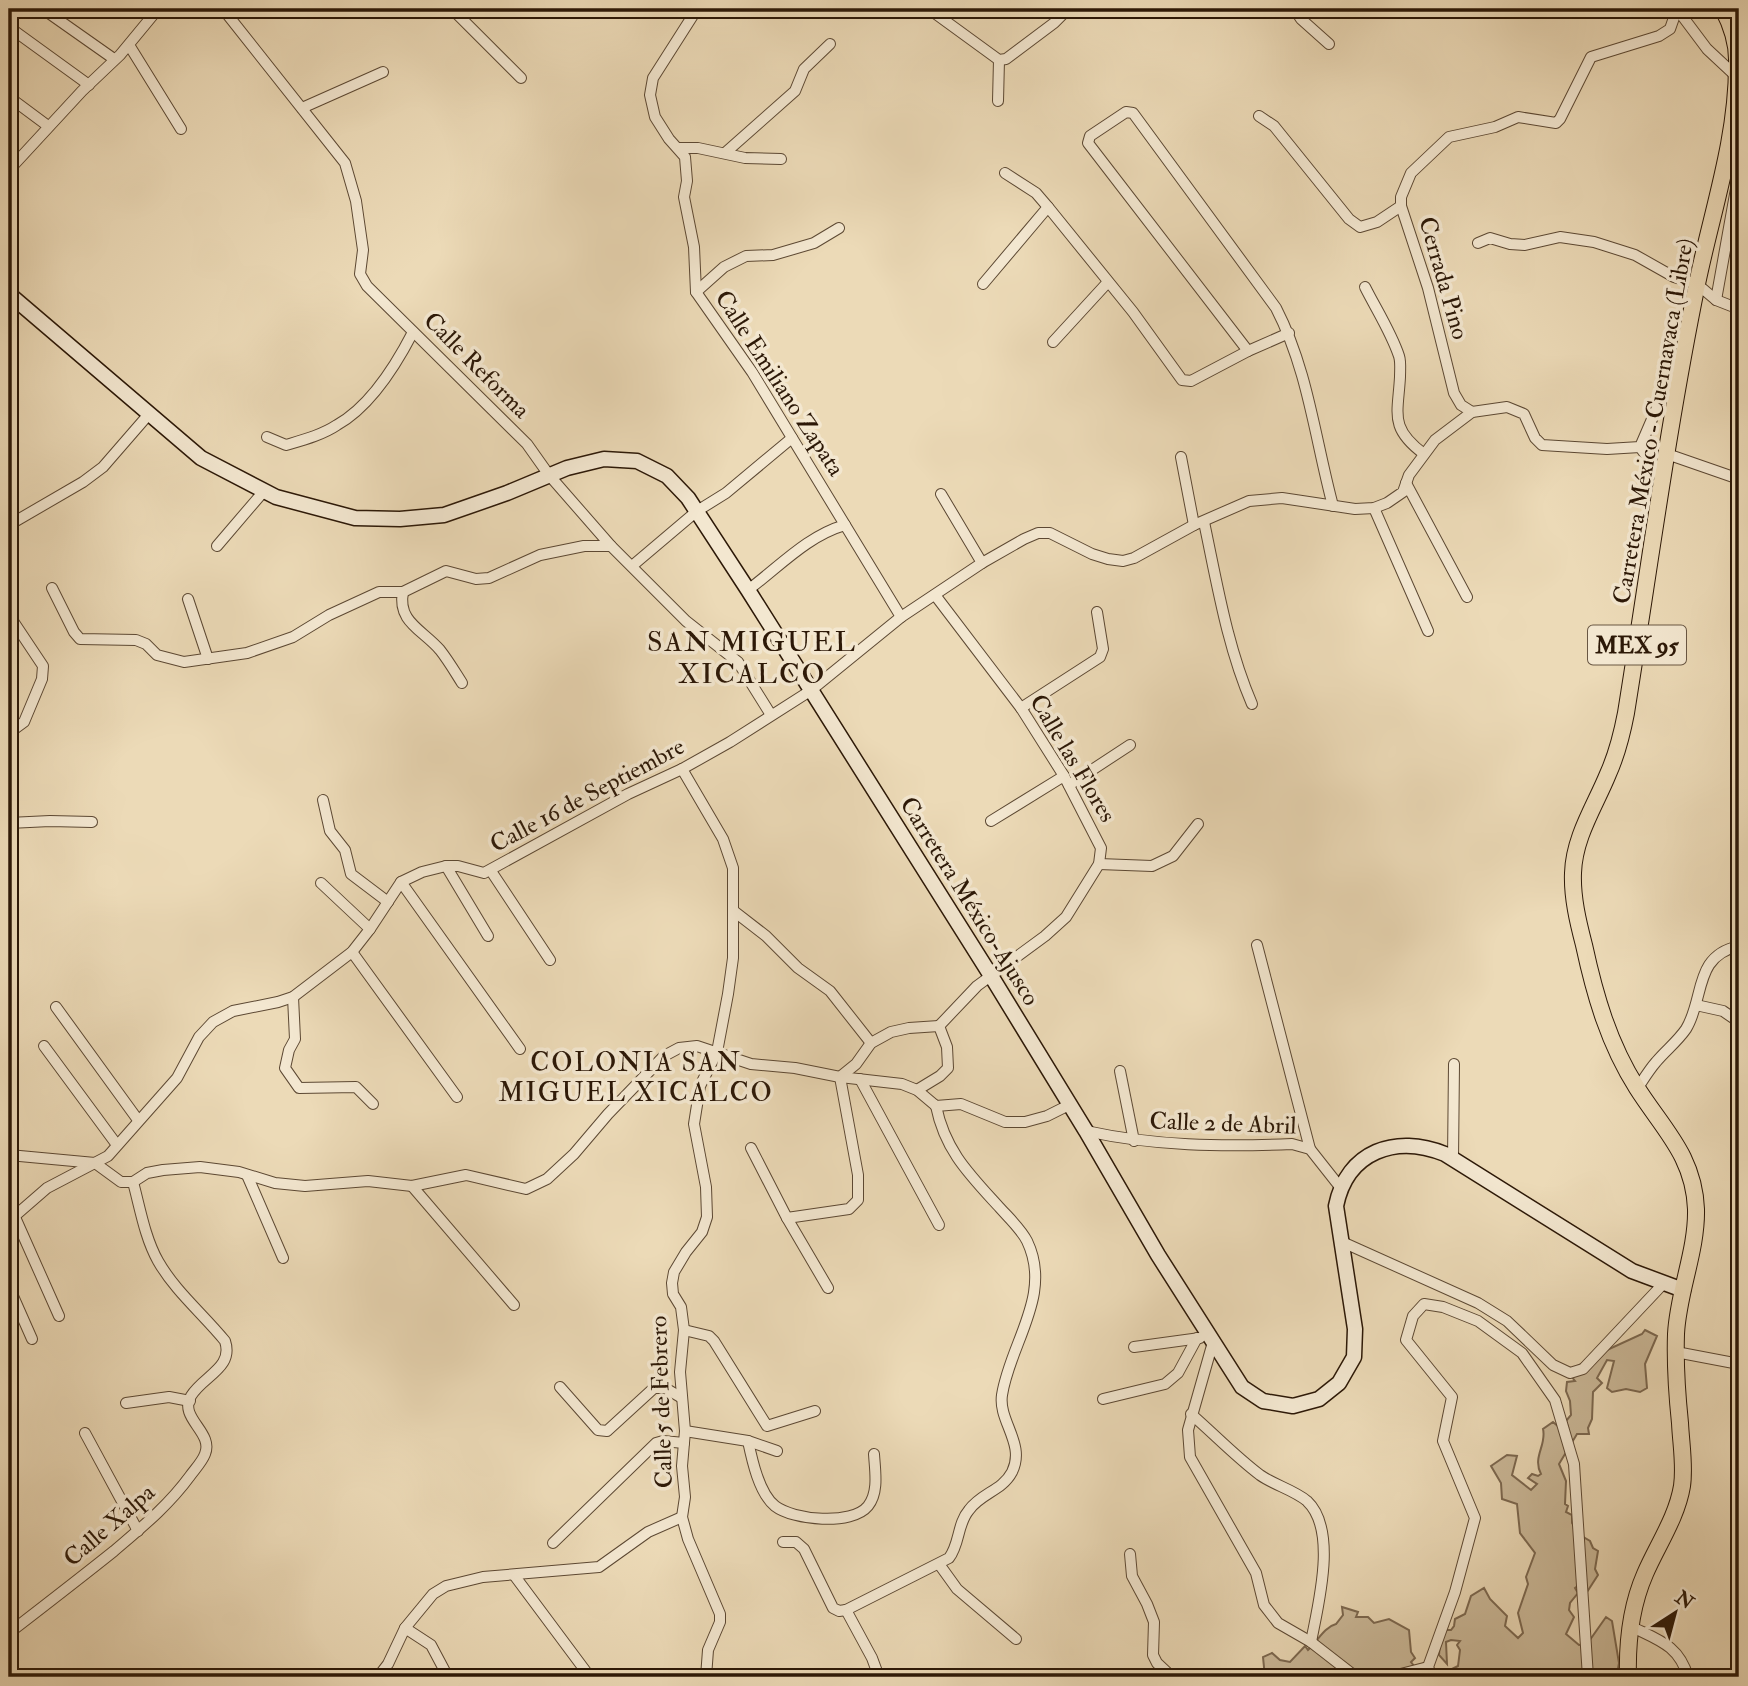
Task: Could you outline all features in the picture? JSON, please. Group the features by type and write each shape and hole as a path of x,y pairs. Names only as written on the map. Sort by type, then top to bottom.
{"main road":[{"name":"Carretera México - Cuernavaca (Libre)","path":"1628,1677 1630,1626 1640,1587 1682,1487 1676,1330 1696,1213 1692,1176 1675,1141 1637,1089 1612,1044 1579,925 1573,895 1573,871 1576,849 1584,825 1619,748 1680,377 1734,111 1737,77 1735,44 1723,9"},
{"name":"Carretera México-Ajusco","path":"9,294 201,458 264,491 355,518 400,519 444,515 567,468 604,459 637,461 667,476 697,511 991,976 1086,1131 1207,1339 1242,1387 1263,1401 1293,1406 1319,1399 1339,1383 1353,1357 1355,1329 1336,1206 1340,1187"},
{"path":"1340,1187 1358,1162 1380,1149 1416,1145 1436,1150 1621,1265 1684,1290"}],"street":[{"path":"43,9 114,60"},
{"path":"9,170 48,126 129,45 158,9"},
{"name":"Calle Reforma","path":"223,9 345,163 356,201 363,250 360,274 367,286 527,444 549,475 611,546 686,621 738,662 771,715"},
{"path":"452,9 520,78"},
{"name":"Calle Emiliano Zapata","path":"697,9 653,78 650,95 655,117 684,157 687,181 684,197 694,247 696,292 752,372 901,617"},
{"path":"929,9 999,60 1006,59 1054,23 1068,9"},
{"path":"1299,9 1297,13 1301,19 1329,44"},
{"path":"1677,9 1707,49 1737,77"},
{"name":"Cerrada Pino","path":"1472,412 1461,405 1454,393 1428,288 1401,206 1401,197 1411,173 1449,137 1495,127 1518,117 1550,122 1560,120 1588,60 1595,55 1660,36 1670,29 1677,9"},
{"path":"9,27 89,85"},
{"path":"725,152 795,91 804,69 830,44"},
{"path":"129,45 181,129"},
{"path":"998,101 999,60"},
{"path":"302,108 383,72"},
{"path":"9,97 48,126"},
{"path":"1248,351 1088,143 1090,136 1126,112 1133,113 1276,308 1289,333 1313,412 1333,506"},
{"path":"1259,116 1274,126 1349,219 1360,227 1377,222 1401,206"},
{"path":"678,148 725,152 744,158 781,159"},
{"path":"1716,300 1739,172"},
{"path":"1005,173 1036,194 1048,207 1182,380 1191,381 1289,333"},
{"path":"983,284 1048,207"},
{"path":"696,292 724,267 746,256 773,255 814,243 839,228"},
{"path":"1478,243 1490,238 1525,245 1560,237 1594,242 1635,255 1674,277 1697,284 1716,300 1739,309"},
{"path":"1053,342 1108,282"},
{"path":"1365,287 1400,358 1397,420 1413,446 1424,454"},
{"path":"267,438 286,445 338,425 359,409 374,391 400,357 414,332"},
{"path":"1640,447 1662,396 1680,377"},
{"path":"1428,631 1374,508 1387,503 1402,492 1435,440 1472,412 1507,407 1524,414 1535,438 1542,445 1607,449 1640,447"},
{"path":"9,525 75,487 103,467 149,414"},
{"path":"632,566 697,511 726,493 792,438"},
{"path":"1640,447 1663,480"},
{"path":"1667,454 1739,479"},
{"path":"1181,457 1242,682 1252,704"},
{"path":"1406,483 1467,597"},
{"path":"217,546 264,491"},
{"path":"941,494 982,563"},
{"name":"Calle 16 de Septiembre","path":"401,882 422,872 446,866 458,866 484,873 491,871 628,793 682,769 810,691 901,617 982,563 1038,533 1050,533 1091,554 1123,561 1249,501 1263,498 1282,498 1354,509 1374,508"},
{"path":"748,590 785,558 829,529 845,525"},
{"path":"52,587 80,639 136,640 146,644 157,655 184,662 247,653 292,637 329,615 379,592 403,592 446,571 476,579 489,578 540,555 584,546 611,546"},
{"path":"403,592 403,613 440,650 462,683"},
{"name":"Calle las Flores","path":"935,595 1021,708 1067,780 1101,848 1099,864 1066,917 965,996 939,1026"},
{"path":"188,599 208,659"},
{"path":"1021,708 1100,657 1103,649 1097,612"},
{"path":"9,615 43,666 42,679 24,722 9,733"},
{"path":"991,821 1130,745"},
{"name":"Calle 5 de Febrero","path":"682,769 723,839 733,868 735,912 733,958 718,1052 700,1086 694,1124 706,1186 707,1217 702,1232 686,1252 671,1283 673,1294 681,1307 684,1330 680,1371 685,1431 682,1466 685,1497 682,1517 688,1539 720,1614 720,1622 708,1650 705,1677"},
{"path":"323,800 330,831 346,853 351,874 388,902"},
{"path":"9,823 92,822"},
{"path":"1099,864 1152,866 1172,856 1198,824"},
{"path":"446,866 488,936"},
{"path":"491,871 550,960"},
{"path":"59,1316 11,1218 47,1188 108,1156 177,1077 199,1037 213,1022 233,1011 293,997 352,952 401,882 520,1049"},
{"path":"321,883 370,929"},
{"path":"735,912 766,936 798,968 830,990 871,1043"},
{"path":"1257,945 1310,1149"},
{"path":"1637,1089 1655,1062 1678,1041 1688,1025 1696,1005 1700,983 1714,958 1725,950 1739,946"},
{"path":"352,952 457,1097"},
{"path":"293,997 295,1038 285,1068 299,1088 356,1087 373,1104"},
{"path":"1696,1005 1724,1011 1739,1022"},
{"path":"55,1007 138,1121"},
{"path":"840,1077 856,1064 871,1043 900,1030 939,1026 947,1046 948,1068 917,1090"},
{"path":"44,1046 117,1145"},
{"path":"9,1155 95,1163 121,1182 133,1182 147,1173 200,1167 295,1185 368,1181 412,1186 466,1175 526,1189 547,1179 574,1154 664,1056 679,1048 697,1046 751,1064 902,1084 917,1090 936,1106 940,1129 951,1151 1027,1241 1035,1267 1035,1293 1030,1314 1014,1352 1002,1396 1002,1411 1013,1438 1016,1454 1013,1470 1000,1487 980,1497 968,1511 960,1524 954,1551 949,1558 846,1610 833,1608 804,1549 796,1542 783,1542"},
{"path":"1453,1159 1454,1064"},
{"path":"1120,1072 1134,1141"},
{"path":"788,1218 849,1209 858,1200 858,1175 840,1077"},
{"path":"860,1079 939,1225"},
{"path":"936,1106 961,1104 1005,1122 1025,1122 1048,1116 1069,1105"},
{"name":"Calle 2 de Abril","path":"1086,1131 1134,1141 1174,1145 1293,1144 1310,1149 1340,1187"},
{"path":"751,1148 828,1288"},
{"path":"247,1175 283,1258"},
{"path":"126,1402 169,1398 190,1401 190,1397 223,1364 228,1350 225,1341 180,1292 157,1260 133,1182"},
{"path":"412,1186 514,1305"},
{"path":"1340,1241 1478,1303 1507,1321 1553,1365 1570,1373 1583,1369 1664,1283"},
{"path":"9,1287 32,1339"},
{"path":"1389,1677 1430,1672 1475,1518 1443,1441 1452,1397 1406,1339 1413,1316 1424,1304 1443,1307 1478,1321 1522,1353 1555,1400 1574,1464 1588,1677"},
{"path":"684,1330 709,1336 714,1341 767,1426 815,1411"},
{"path":"1134,1347 1207,1339"},
{"path":"1104,1399 1164,1384 1178,1373 1207,1339"},
{"path":"1207,1339 1188,1430 1190,1457 1256,1573 1264,1605 1278,1623 1311,1642 1356,1677"},
{"path":"1676,1352 1739,1364"},
{"path":"560,1387 598,1430 607,1431 654,1388 665,1388 682,1398"},
{"name":"Calle Xalpa","path":"9,1633 156,1516 182,1487 205,1455 206,1447 204,1436 188,1409 190,1401"},
{"path":"1191,1414 1260,1475 1307,1502 1320,1520 1325,1542 1311,1642"},
{"path":"685,1431 748,1441 777,1451"},
{"path":"85,1433 138,1531"},
{"path":"748,1441 755,1472 768,1498 776,1507 815,1519 856,1516 868,1506 876,1489 874,1454"},
{"path":"553,1543 656,1443 684,1443"},
{"path":"378,1677 405,1628 433,1594 446,1586 483,1577 599,1567 648,1532 682,1517"},
{"path":"1130,1554 1132,1576 1154,1622 1153,1655 1157,1664 1171,1677"},
{"path":"939,1564 957,1589 1016,1639"},
{"path":"514,1575 590,1677"},
{"path":"846,1610 872,1658 879,1677"},
{"path":"1630,1626 1669,1645 1684,1662 1688,1677"},
{"path":"405,1628 431,1645 448,1677"}],"shaded area":[{"path":"1645,1330 1657,1336 1645,1364 1647,1388 1640,1392 1626,1389 1612,1392 1607,1388 1614,1361 1607,1360 1597,1378 1602,1383 1593,1392 1589,1434 1577,1434 1559,1464 1566,1481 1566,1512 1572,1515 1572,1523 1580,1535 1590,1541 1598,1551 1595,1569 1598,1575 1587,1592 1579,1585 1575,1588 1578,1593 1570,1603 1569,1610 1574,1617 1566,1634 1579,1645 1587,1644 1606,1617 1612,1621 1619,1663 1617,1674 1620,1677 1265,1677 1263,1657 1272,1653 1280,1660 1290,1662 1305,1646 1308,1650 1324,1631 1336,1624 1343,1615 1342,1607 1358,1612 1356,1617 1368,1617 1374,1623 1389,1619 1409,1630 1411,1652 1415,1658 1411,1662 1418,1671 1429,1676 1421,1665 1427,1661 1432,1670 1440,1675 1458,1666 1460,1650 1457,1645 1460,1641 1446,1642 1447,1664 1439,1655 1441,1630 1451,1630 1455,1619 1465,1614 1471,1596 1484,1588 1490,1599 1507,1616 1505,1626 1518,1638 1523,1633 1518,1613 1528,1584 1526,1577 1535,1553 1520,1533 1517,1504 1502,1499 1501,1483 1491,1466 1507,1455 1517,1456 1512,1475 1531,1490 1537,1484 1528,1478 1532,1474 1541,1474 1538,1462 1543,1429 1553,1422 1560,1428 1568,1427 1566,1421 1571,1415 1567,1382 1575,1381 1568,1372"}],"district":[{"name":"SAN MIGUEL XICALCO","path":"752,657"},
{"name":"COLONIA SAN MIGUEL XICALCO","path":"636,1077"}]}
